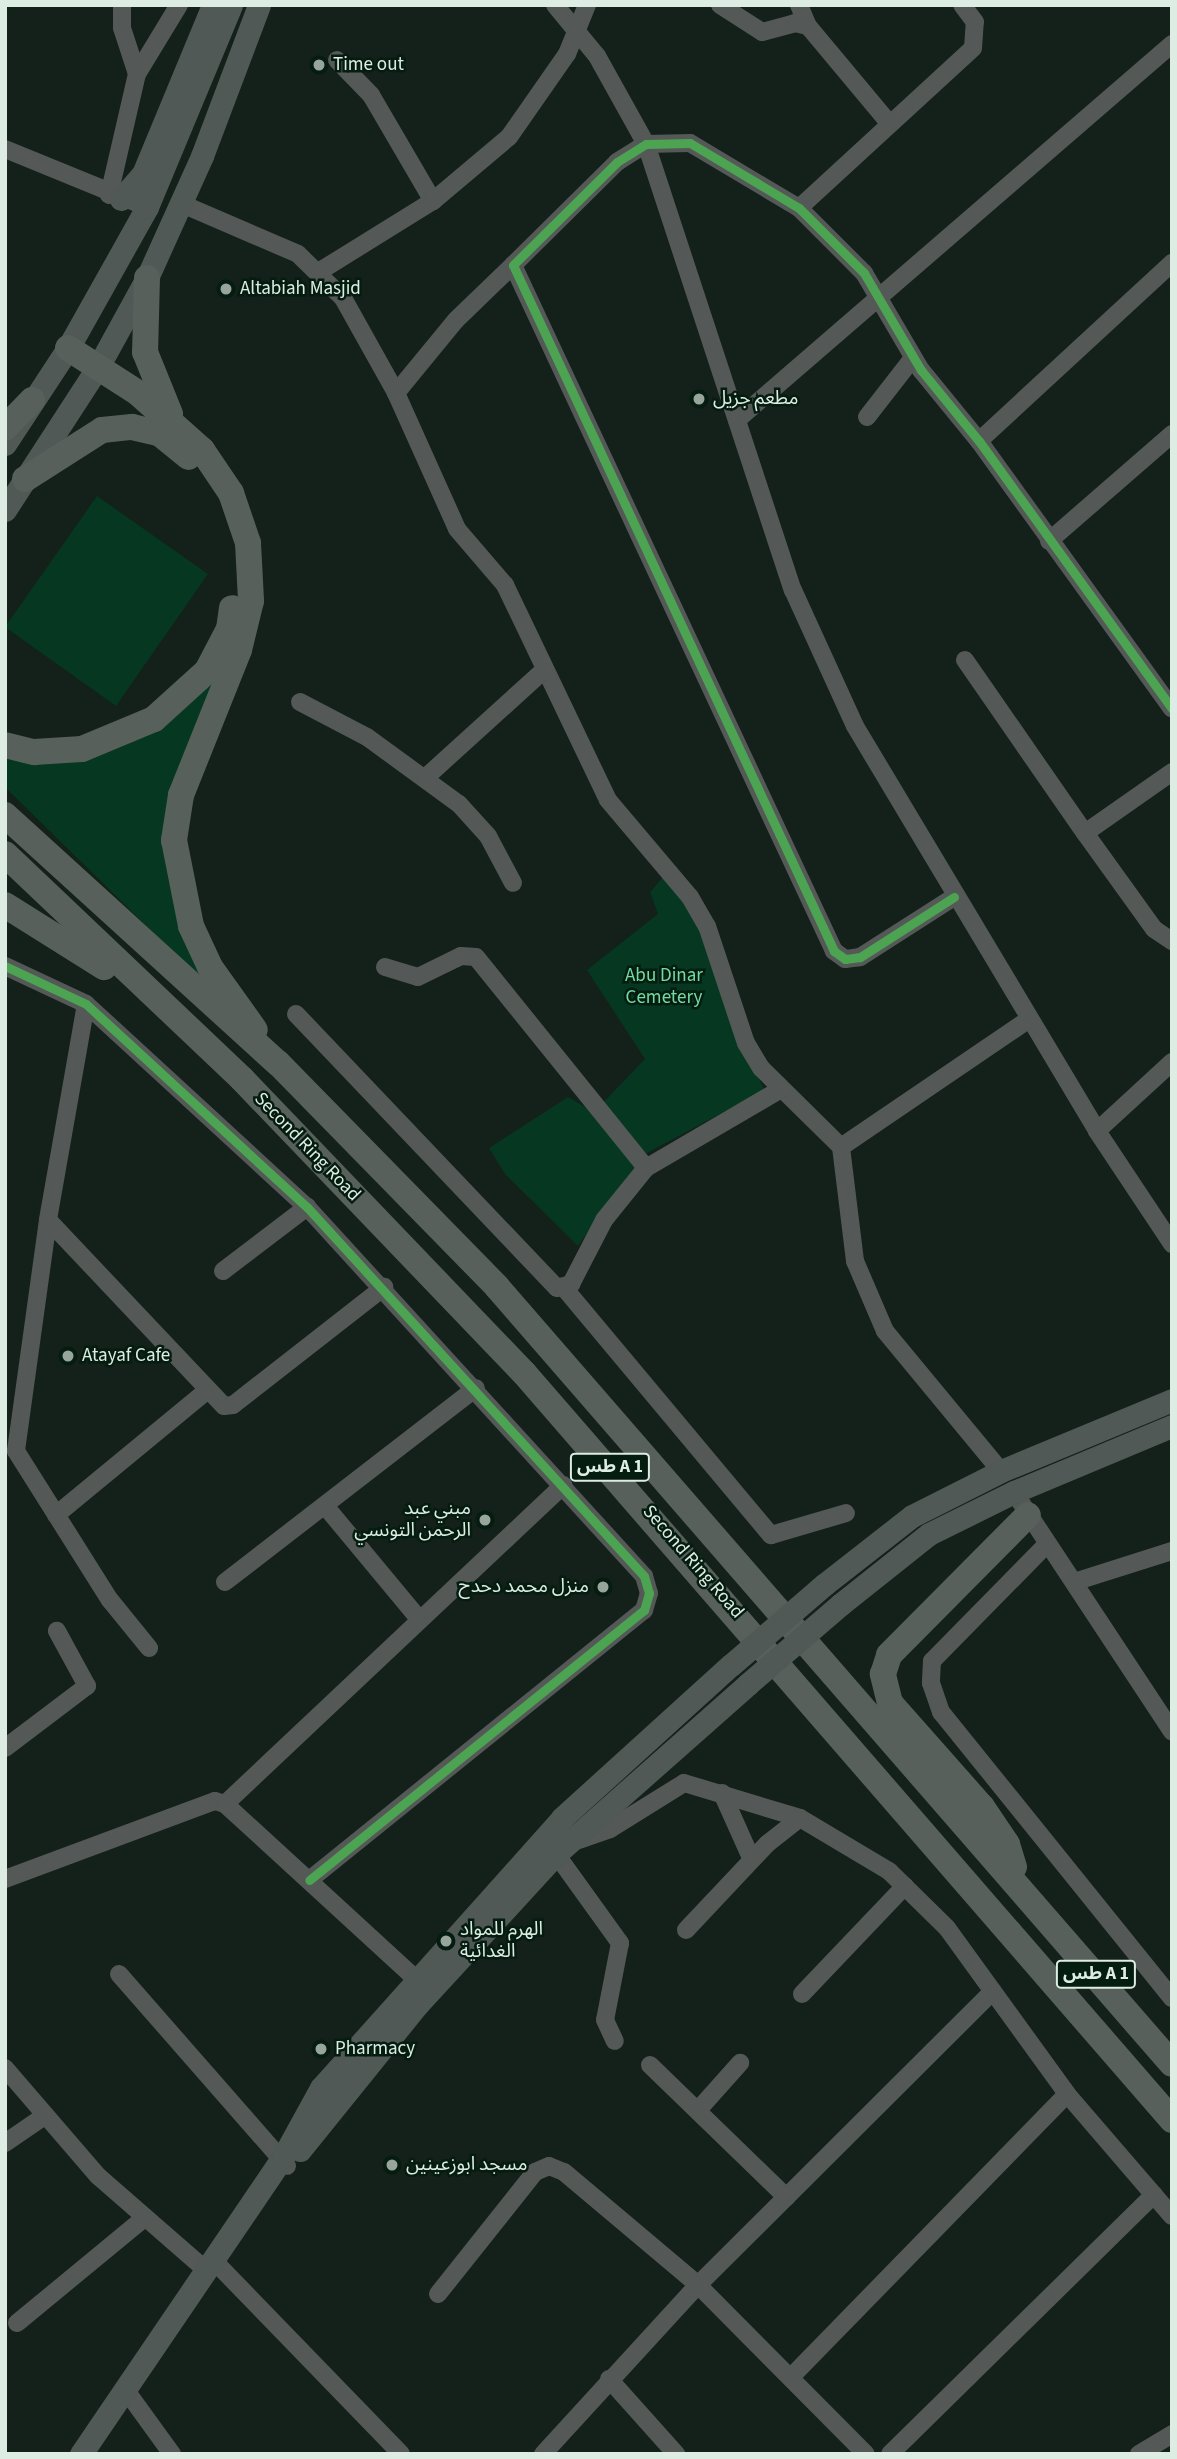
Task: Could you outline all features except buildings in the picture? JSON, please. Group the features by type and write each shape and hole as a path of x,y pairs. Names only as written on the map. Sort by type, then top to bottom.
{"highway":[{"path":"147,278 145,352 172,419"},
{"path":"68,348 172,419 202,450 231,493 248,543 251,601 239,650 181,795 174,840 179,884 210,967 278,1063"},
{"path":"5,428 32,400"},
{"path":"5,746 34,752 82,749 154,719 206,671 229,629 236,583 234,541 219,499 199,467 159,433 132,427 102,430 25,479"},
{"name":"Second Ring Road","path":"5,815 278,1063 597,1396 1172,2064"},
{"name":"Second Ring Road","path":"5,854 242,1079 624,1482 1172,2120"},
{"path":"5,905 91,956 170,1027 242,1079"},
{"path":"1020,1885 1007,1844 982,1807 890,1703 883,1674 890,1655 1028,1515"}],"main road":[{"path":"115,197 143,174 213,5"},
{"path":"5,444 68,348 147,207 231,5"},
{"path":"5,510 98,367 147,278 182,204 259,5"},
{"path":"285,2162 321,2088 415,1978 562,1818 825,1584 912,1516 1001,1471 1172,1399"},
{"path":"92,2454 285,2162 418,2004 561,1849 841,1604 929,1534 1014,1492 1172,1426"},
{"path":"80,2454 213,2269"}],"street":[{"path":"122,5 122,28 137,74"},
{"path":"115,197 137,74 179,5"},
{"path":"555,5 580,31 646,144 793,590 849,714 954,897 1097,1131 1172,1244"},
{"path":"320,271 433,201 509,137 580,31 587,5"},
{"path":"720,5 762,32 794,23 808,26"},
{"path":"799,5 808,26 889,123"},
{"path":"799,208 973,48 975,22 962,5"},
{"path":"737,420 882,298 1172,44"},
{"path":"337,60 371,95 433,201"},
{"path":"396,393 456,320 579,195 646,144 690,143 799,208 882,298 913,358 979,441 1172,709"},
{"path":"5,149 115,197 147,207"},
{"path":"182,204 287,247 320,271 343,298 396,393 457,529 505,585 542,671 608,800 690,897 707,926 746,1043 781,1089 827,1128 841,1147 855,1261 869,1301 885,1331 1001,1471"},
{"path":"979,441 1172,263"},
{"path":"513,265 834,951 845,959 860,957 954,897"},
{"path":"867,417 913,358"},
{"path":"1049,541 1172,435"},
{"path":"965,660 1154,929 1172,941"},
{"path":"425,778 542,671"},
{"path":"300,702 367,737 425,778 488,836 513,883"},
{"path":"1085,833 1172,772"},
{"path":"385,967 418,977 461,956 476,957 646,1168"},
{"path":"5,966 86,1004 307,1207 384,1287 644,1576 649,1593 644,1610 309,1880"},
{"path":"86,1004 11,1453 56,1515 110,1600 149,1648"},
{"path":"296,1014 557,1288 565,1289 771,1535 846,1513"},
{"path":"841,1147 1029,1019"},
{"path":"1097,1131 1172,1062"},
{"path":"565,1289 604,1220 646,1168 781,1089"},
{"path":"223,1271 307,1207"},
{"path":"48,1220 205,1392 224,1406 233,1405 384,1287"},
{"path":"225,1582 326,1507 476,1388"},
{"path":"56,1515 205,1392"},
{"path":"225,1804 564,1485"},
{"path":"1014,1492 1172,1732"},
{"path":"326,1507 419,1619"},
{"path":"1046,1544 932,1661 931,1683 941,1712 1172,1998"},
{"path":"1074,1582 1172,1551"},
{"path":"5,1748 87,1686 57,1631"},
{"path":"615,2041 605,2020 620,1942 561,1849 610,1829 680,1784 722,1793 800,1818 889,1871 905,1886 947,1928 1067,2094 1172,2216"},
{"path":"722,1793 752,1860"},
{"path":"5,1879 203,1802 225,1804 415,1978"},
{"path":"686,1930 752,1860 800,1818"},
{"path":"802,1994 905,1886"},
{"path":"119,1974 285,2162"},
{"path":"542,2454 698,2285 993,1991"},
{"path":"699,2109 740,2063"},
{"path":"650,2066 699,2109 786,2197"},
{"path":"5,2068 43,2117 143,2219 213,2269 401,2454"},
{"path":"791,2377 1067,2094"},
{"path":"5,2143 43,2117"},
{"path":"438,2294 535,2172 549,2166 564,2172 698,2285 866,2454"},
{"path":"890,2454 1154,2195"},
{"path":"17,2323 143,2219"},
{"path":"609,2379 676,2454"},
{"path":"130,2396 172,2454"},
{"path":"1139,2454 1172,2434"}],"green space":[{"path":"97,496 208,574 116,706 5,627"},
{"path":"240,608 181,795 179,885 238,1016 5,787 5,745 34,752 158,716"},
{"name":"Abu Dinar Cemetery","path":"665,875 702,926 742,1047 765,1090 645,1154 578,1246 505,1174 489,1148 568,1097 594,1112 645,1059 587,970 658,914 650,892"}],"cycle path":[{"path":"954,897 860,957 845,959 834,951 513,265 617,162 646,144 690,143 799,208 864,273 921,370 979,441 1172,709"},
{"path":"5,966 86,1004 307,1207 644,1576 649,1593 644,1610 309,1880"}],"place":[{"name":"Time out","path":"319,65"},
{"name":"Altabiah Masjid","path":"226,289"},
{"name":"مطعم جزيل","path":"699,399"},
{"name":"Atayaf Cafe","path":"68,1356"},
{"name":"مبني عبد الرحمن التونسي","path":"485,1520"},
{"name":"منزل محمد دحدح","path":"603,1587"},
{"name":"الهرم للمواد الغدائية","path":"446,1941"},
{"name":"Pharmacy","path":"321,2049"},
{"name":"مسجد ابوزعينين","path":"392,2165"}]}
